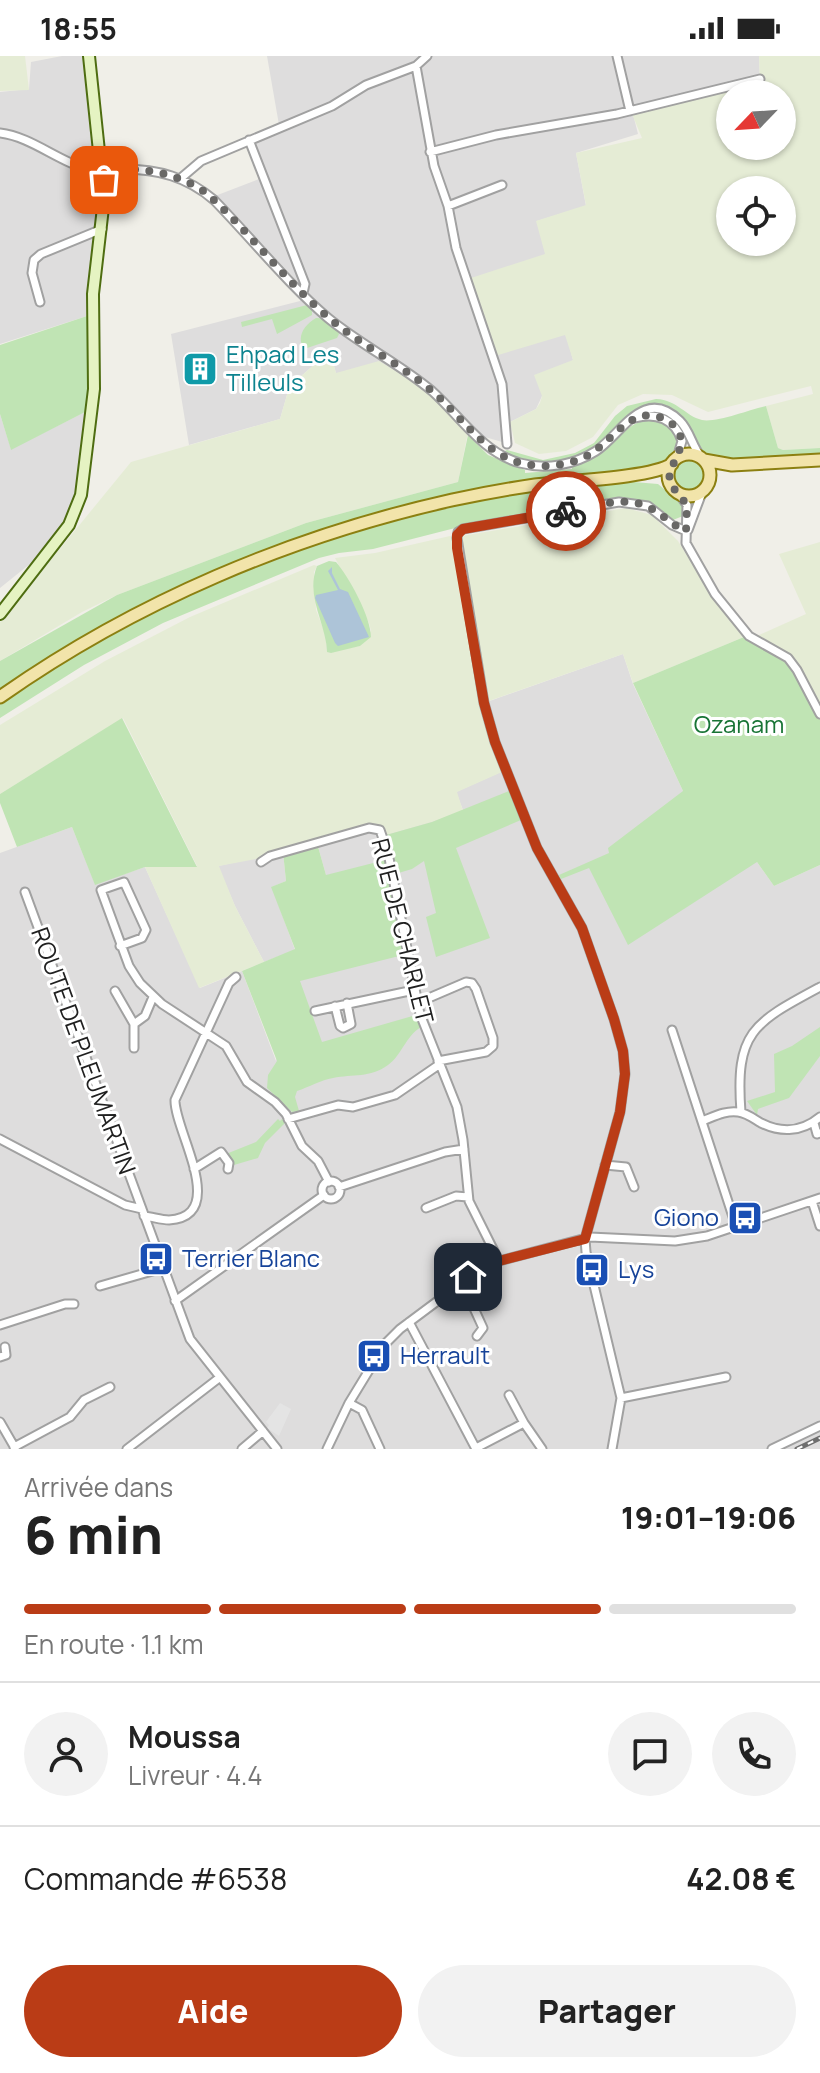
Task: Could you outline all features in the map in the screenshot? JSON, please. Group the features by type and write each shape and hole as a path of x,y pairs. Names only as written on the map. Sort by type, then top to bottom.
{"main road":[{"path":"0,614 59,540 74,518 79,503 94,389 93,294 104,189 89,56"},
{"path":"0,697 142,611 236,568 365,522 462,498 533,485 657,472 690,454 722,465 820,460"},
{"path":"702,458 710,473 705,488"},
{"path":"674,461 669,474 675,489"},
{"path":"624,476 655,481 689,495 725,473 768,464"}],"street":[{"path":"181,178 201,161 332,106 379,79 416,66 427,56"},
{"path":"617,56 630,111"},
{"path":"416,66 430,152 448,206 456,248 502,384 507,444"},
{"path":"430,152 496,135 630,111 760,79"},
{"path":"0,133 19,136 75,164 102,170 145,170 181,178 214,200 337,325 431,390 486,445 516,462 548,466 573,462 599,449 634,415 647,410 672,414 684,425 702,458"},
{"path":"249,140 305,284 303,293"},
{"path":"448,206 502,185"},
{"path":"40,302 32,273 34,260 41,254 102,229"},
{"path":"626,423 647,415 668,421 682,441 674,461"},
{"path":"686,531 705,488"},
{"path":"675,489 687,505 686,543 728,612 749,636 788,658 820,714"},
{"path":"612,1449 621,1398 585,1239 622,1105 625,1074 621,1042 582,928 537,848 495,742 484,703 457,535 463,529 615,502 645,505 686,531"},
{"name":"RUE DE CHARLET","path":"261,862 267,857 373,827 378,829 389,859 417,1003 455,1103 464,1149 468,1197 499,1261"},
{"path":"120,946 142,938 146,933 124,882 101,890 120,946 134,975 153,997 226,1046 247,1082 275,1102 288,1119 302,1146 318,1161 329,1182"},
{"name":"ROUTE DE PLEUMARTIN","path":"25,892 194,1347 277,1449"},
{"path":"0,1139 143,1213 159,1219 179,1218 192,1207 198,1193 175,1100 229,983 236,977"},
{"path":"288,1119 338,1105 355,1106 395,1095 439,1062 492,1048 493,1038 472,983 466,982 417,1003"},
{"path":"741,1112 740,1063 751,1035 775,1011 820,987"},
{"path":"315,1011 414,990"},
{"path":"115,991 134,1024 134,1048"},
{"path":"134,1024 145,1016 153,997"},
{"path":"335,1006 340,1027 349,1027 347,1003"},
{"path":"672,1030 736,1226"},
{"path":"702,1121 741,1112 780,1130 799,1128 817,1120 817,1134 820,1133"},
{"path":"339,1187 445,1152 464,1149"},
{"path":"194,1169 221,1152 229,1163 228,1169"},
{"path":"605,1165 625,1167 634,1187"},
{"path":"329,1182 339,1187 336,1198 328,1199 324,1195 323,1187 329,1182"},
{"path":"175,1301 324,1195"},
{"path":"426,1208 456,1196 468,1197"},
{"path":"327,1449 349,1403 380,1351 409,1322 462,1282 499,1261 598,1236 684,1240 816,1199 820,1226"},
{"path":"151,1235 159,1219"},
{"path":"100,1286 163,1268"},
{"path":"462,1282 483,1328 477,1336"},
{"path":"0,1325 65,1304 74,1304"},
{"path":"409,1322 476,1449 524,1423"},
{"path":"0,1357 6,1355 5,1347"},
{"path":"621,1398 726,1377"},
{"path":"127,1449 219,1378"},
{"path":"0,1422 15,1448 70,1417 84,1400 110,1387"},
{"path":"509,1395 542,1449"},
{"path":"349,1403 362,1410 380,1449"},
{"path":"772,1449 820,1426"},
{"path":"242,1449 263,1431"}],"shaded area":[{"path":"62,56 84,56 98,179 97,227 87,290 87,316 0,344 0,92 29,89 31,62"},
{"path":"267,56 759,56 760,80 716,80 716,93 633,114 638,134 576,153 586,206 537,221 573,360 542,396 536,409 510,422 502,442 468,432 336,373 332,359 316,363 291,381 280,419 189,445 171,334 300,301 301,285 215,196 259,179 246,145 279,125"},
{"path":"87,411 80,477 65,522 41,555 0,588 0,414 11,449"},
{"path":"623,654 633,684 683,791 757,862 774,886 820,865 820,1449 0,1449 0,853 72,827 95,884 145,867 200,988 242,971 276,1061 326,875 317,843 463,810 456,792 505,770 484,703"},
{"path":"283,852 286,881 272,887 295,950 264,962 218,866"},
{"path":"280,1403 291,1409 279,1436 267,1428 269,1425 266,1422"}],"green space":[{"path":"0,56 25,56 29,90 0,91"},
{"path":"759,56 820,56 820,448 778,448 766,406 813,394 811,386 708,412 672,395 643,394 618,405 593,437 566,451 539,454 515,443 510,422 536,409 542,396 534,375 573,360 565,335 495,356 471,278 545,254 536,221 586,205 576,153 642,138 632,114 716,94 716,160 796,160 796,80 760,80"},
{"path":"307,305 312,307 312,315 277,334 272,319 242,327 241,322"},
{"path":"87,316 87,411 11,450 0,414 0,345"},
{"path":"316,318 330,323 339,334 337,338 304,349 302,332"},
{"path":"332,358 336,373 379,361 420,386 468,432 458,482 306,523 117,595 0,661 0,622 131,462 280,419 291,381 316,363"},
{"path":"656,399 670,402 702,420 724,418 766,406 778,448 820,448 820,455 752,461 715,459 699,447 677,412 668,406 655,404 639,407 595,448 571,459 558,461 530,460 503,452 507,450 543,460 575,453 594,443 627,406"},
{"path":"645,420 657,422 674,434 678,446 662,464 650,469 535,481 421,502 309,534 192,582 78,643 0,691 0,661 117,595 306,523 458,482 468,435 488,455 525,470 525,473 572,469 594,456 626,429"},
{"path":"690,458 702,463 707,475 702,487 690,492 678,487 673,475 678,463"},
{"path":"622,481 658,484 682,504 683,516 673,520 643,502 623,499 463,526 373,549 319,558 163,623 84,665 0,718 0,704 57,666 177,600 240,572 368,526 434,509 516,493"},
{"path":"626,508 652,515 678,541 715,602 744,637 633,683 623,654 486,702 462,536"},
{"path":"453,537 481,709 502,772 457,792 463,811 432,822 383,836 379,829 219,866 235,906 264,962 199,988 145,867 197,866 123,718 0,794 0,725 105,661 190,617 314,565 317,566 314,572 316,610 325,633 327,652 360,646 371,631 369,623 335,558 375,553"},
{"path":"820,542 820,707 802,672 757,636 806,614 779,554"},
{"path":"329,561 336,562 353,587 371,637 360,646 331,653 327,652 313,588 317,566"},
{"name":"Ozanam","path":"757,636 791,657 820,707 820,865 774,886 757,862 628,945 589,868 561,879 559,875 609,853 608,848 683,791 633,683 744,637"},
{"path":"122,718 197,867 145,867 95,885 72,827 17,847 0,803 0,794"},
{"path":"509,791 521,820 456,848 490,938 436,957 426,917 436,913 424,861 395,874 386,835 432,822"},
{"path":"317,843 326,875 389,859 407,954 300,981 322,1042 416,1015 421,1027 393,1061 381,1069 368,1074 328,1079 297,1091 295,1097 299,1111 292,1112 267,1088 268,1075 277,1061 242,971 295,949 271,887 286,881 283,852"},
{"path":"820,1027 820,1056 789,1098 758,1109 757,1115 747,1101 775,1092 774,1054"},
{"path":"278,1119 285,1123 265,1143 258,1158 234,1165 226,1154 256,1142"}],"water":[{"path":"332,567 340,589 348,592 369,637 338,646 315,598 316,595 338,590 328,571"}],"railway":[{"path":"797,1449 820,1438"}],"way so far":[{"path":"104,180 102,170 155,171 181,178 205,192 326,316 423,384 486,445 516,462 540,466 573,462 599,449 626,423 642,416 659,417 675,427 682,444 669,477 671,485 687,505 686,531 672,525 651,508 628,502 566,511"}],"place":[{"name":"Ehpad Les Tilleuls","path":"200,369"},
{"name":"Giono","path":"745,1218"},
{"name":"Terrier Blanc","path":"156,1259"},
{"name":"Lys","path":"592,1270"},
{"name":"Herrault","path":"374,1356"}],"route":[{"path":"468,1277 499,1261 585,1239 622,1105 625,1074 623,1051 592,956 569,902 537,848 495,742 484,703 457,548 460,530 566,511"}]}
